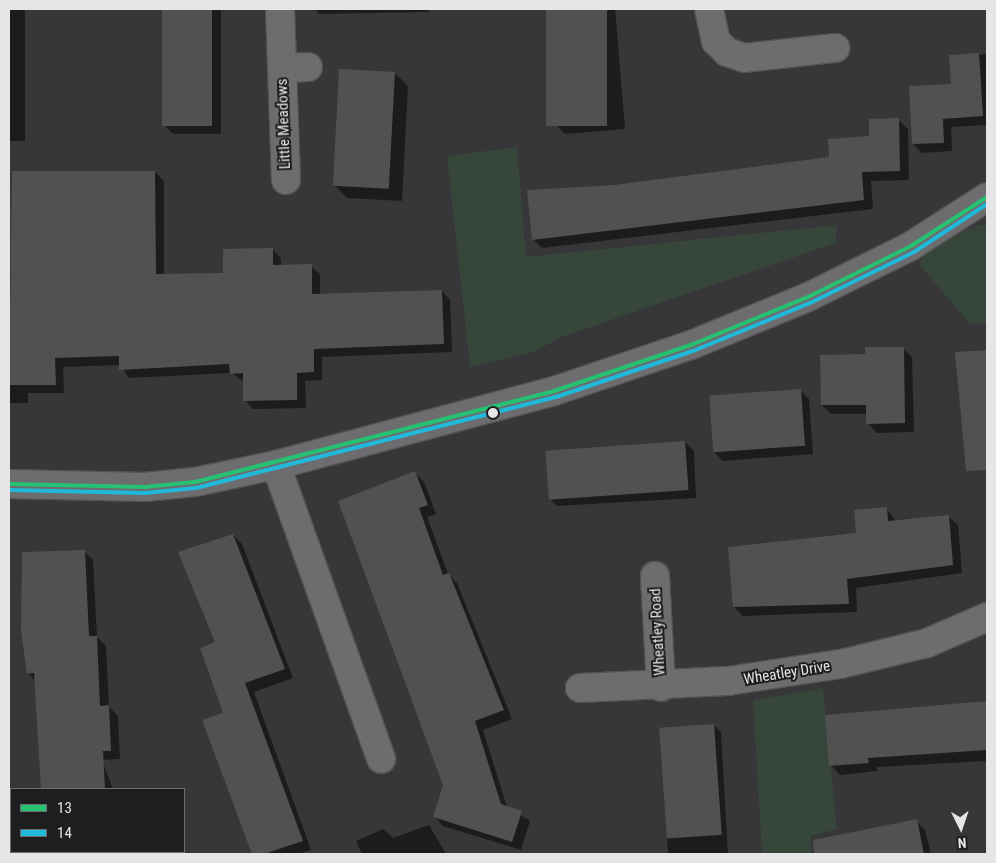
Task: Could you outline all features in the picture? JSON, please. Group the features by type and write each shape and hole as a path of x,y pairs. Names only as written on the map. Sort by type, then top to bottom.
{"street":[{"name":"Little Meadows","path":"280,9 295,67 286,180"},
{"path":"709,9 716,41 727,52 744,58 835,48"},
{"path":"9,484 145,487 276,465 528,398 691,344 808,297 911,246 987,197"},
{"path":"276,465 381,759"},
{"name":"Wheatley Road","path":"655,576 662,687"},
{"name":"Wheatley Drive","path":"580,688 662,687 841,664 927,642 987,617"}],"green space":[{"path":"517,147 526,257 837,225 836,243 561,337 534,352 470,367 447,156"},
{"path":"978,225 987,225 987,323 970,324 920,265 923,250"},
{"path":"823,688 837,829 811,836 811,854 762,854 753,700"}],"building":[{"path":"162,9 212,9 212,126 162,126"},
{"path":"546,9 607,9 607,126 546,126"},
{"path":"979,53 983,116 943,119 944,143 912,144 909,86 951,84 949,55"},
{"path":"339,69 395,72 389,189 333,186"},
{"path":"899,118 900,171 862,172 864,200 532,240 527,190 614,185 829,157 828,139 869,136 869,119"},
{"path":"12,171 155,171 156,274 223,273 223,249 273,248 273,265 312,264 312,294 442,290 444,344 314,349 314,372 297,373 297,400 243,401 243,373 230,374 229,364 119,370 119,356 55,358 56,385 9,385"},
{"path":"865,347 904,347 905,423 866,424 866,405 821,405 820,355 865,354"},
{"path":"987,350 987,470 966,471 955,352"},
{"path":"801,389 805,446 713,452 709,395"},
{"path":"685,441 688,490 549,500 545,451"},
{"path":"415,471 428,505 419,508 443,575 449,573 504,710 475,721 501,804 522,811 512,842 433,817 443,785 338,501"},
{"path":"887,507 888,521 949,515 953,565 847,579 849,604 733,607 728,547 856,533 854,510"},
{"path":"233,534 285,669 245,683 303,841 264,854 252,854 202,720 223,713 200,648 215,642 178,552"},
{"path":"85,550 89,636 97,636 100,706 109,705 111,751 103,751 105,788 41,788 34,673 27,674 21,631 22,552"},
{"path":"987,701 987,750 868,758 869,763 829,766 825,715"},
{"path":"714,724 722,835 667,839 659,728"},
{"path":"917,819 924,854 814,854 813,840"}],"transit line":[{"name":"13","path":"9,484 145,487 195,482 554,391 691,345 808,297 911,246 987,197"},
{"name":"14","path":"9,490 145,493 196,488 556,397 693,351 810,303 914,252 987,204"}]}
